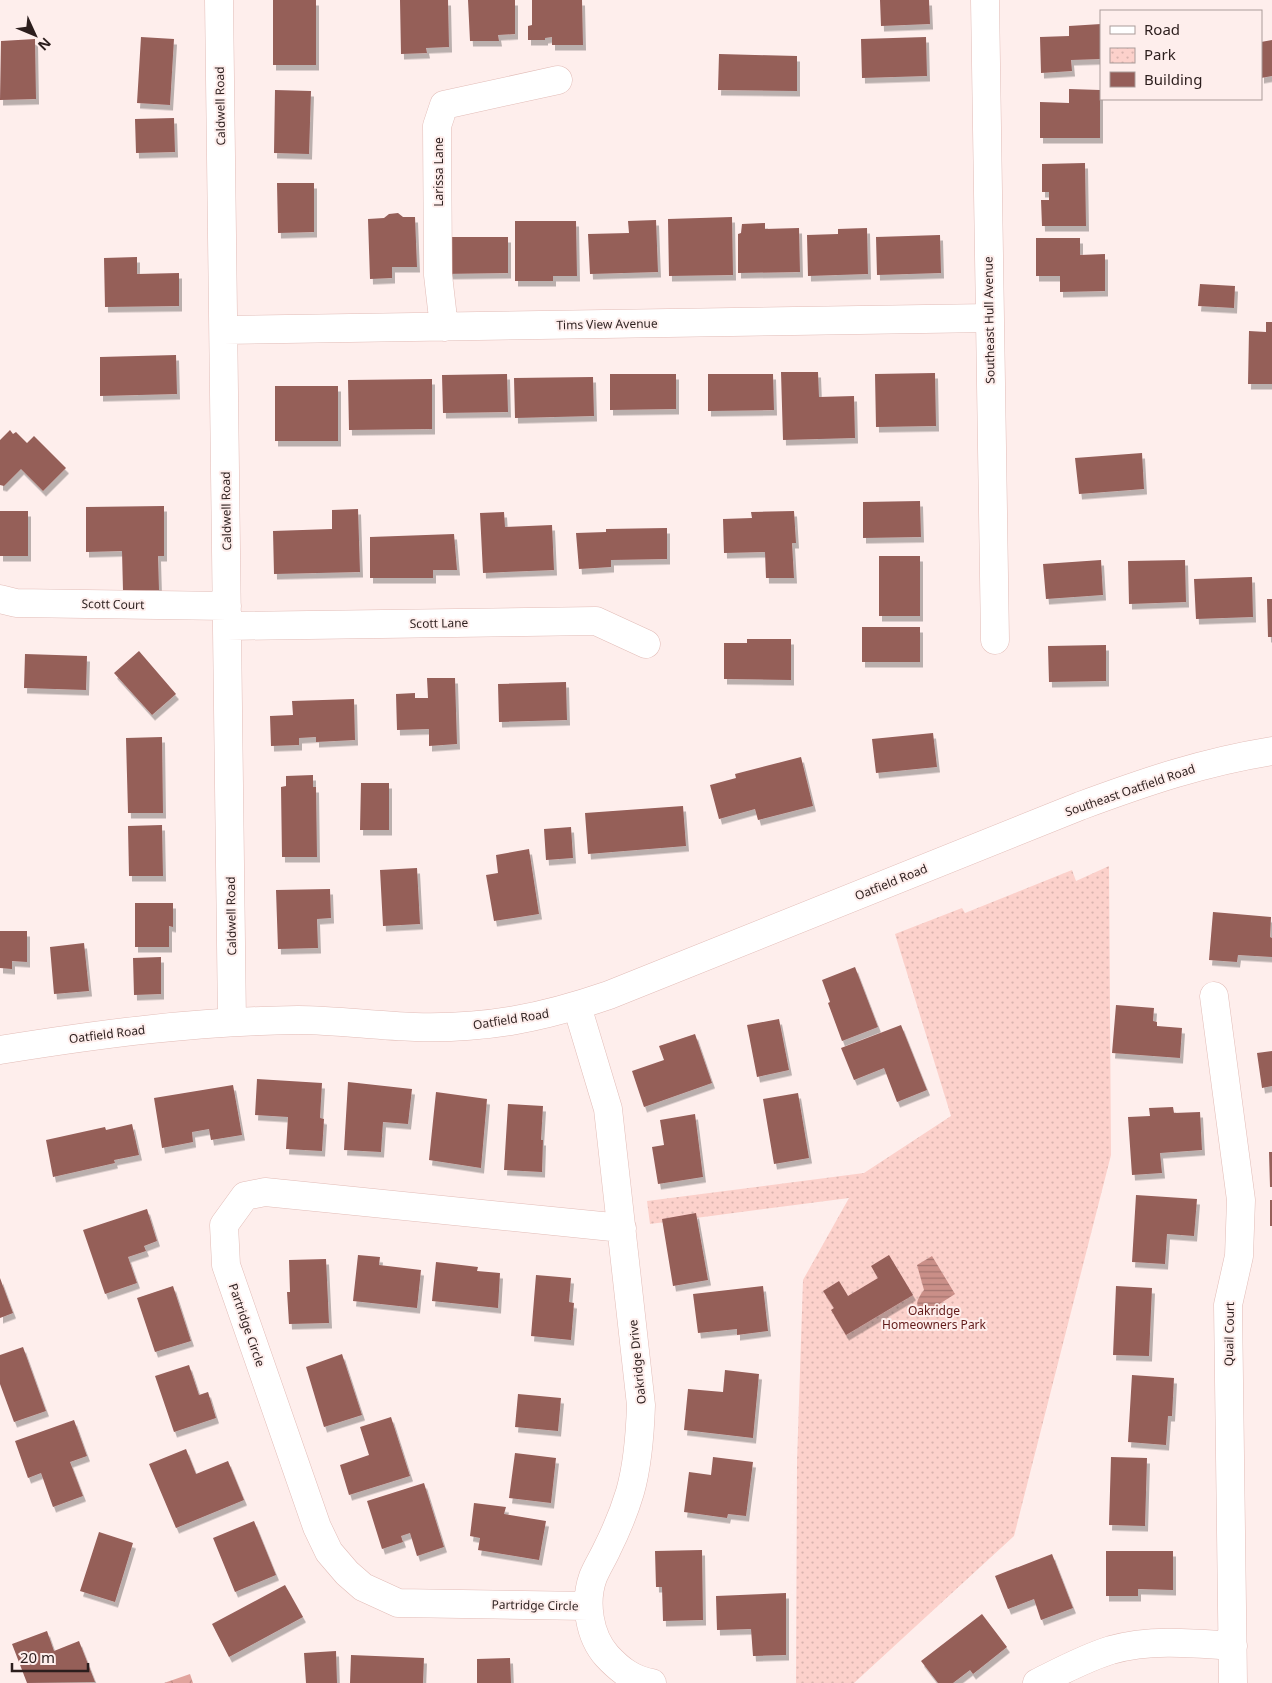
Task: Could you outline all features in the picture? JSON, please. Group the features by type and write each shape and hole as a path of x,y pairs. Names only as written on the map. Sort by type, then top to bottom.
{"street":[{"name":"Caldwell Road","path":"219,0 232,1022"},
{"name":"Southeast Hull Avenue","path":"985,0 995,640"},
{"name":"Larissa Lane","path":"444,327 438,275 437,126 444,105 558,80"},
{"name":"Tims View Avenue","path":"224,330 989,318"},
{"name":"Scott Court","path":"0,599 16,603 227,616"},
{"name":"Scott Lane","path":"227,616 596,621 646,644"},
{"name":"Southeast Oatfield Road","path":"991,841 1149,780 1234,757 1272,751"},
{"name":"Oatfield Road","path":"0,1050 60,1040 232,1022 300,1020 416,1027 464,1026 517,1021 577,1006 754,938 991,841"},
{"name":"Quail Court","path":"1214,996 1241,1200 1239,1256 1228,1305 1233,1646"},
{"name":"Oakridge Drive","path":"577,1006 608,1109 642,1405 637,1462 630,1492 618,1527 593,1577 588,1606 592,1629 602,1651 619,1668 640,1681 652,1683"},
{"name":"Partridge Circle","path":"588,1606 398,1603 364,1587 347,1573 329,1552 317,1527 226,1265 224,1225 245,1196 265,1192 622,1228"},
{"path":"1037,1683 1073,1665 1110,1650 1138,1645 1186,1642 1233,1646 1233,1683"}],"green space":[{"name":"Oakridge Homeowners Park","path":"1109,866 1111,1155 1014,1536 854,1683 796,1683 797,1462 803,1280 849,1198 650,1224 647,1201 864,1173 951,1116 895,934 962,908 965,913 1072,870 1076,881"},
{"path":"190,1674 193,1683 164,1683"}],"shaded area":[{"path":"932,1256 955,1294 930,1310 924,1310 920,1309 917,1304 924,1290 917,1265"}],"building":[{"path":"273,0 316,0 316,65 273,65"},
{"path":"400,0 448,0 449,47 426,48 427,53 401,54"},
{"path":"468,0 515,0 515,34 498,35 499,41 470,41"},
{"path":"532,0 582,0 583,45 552,45 552,37 545,38 545,40 528,40 528,26 532,25"},
{"path":"880,0 929,0 930,24 881,26"},
{"path":"1100,24 1100,59 1071,60 1072,71 1041,73 1040,37 1069,36 1069,26"},
{"path":"141,37 174,39 170,105 137,103"},
{"path":"926,37 927,76 862,78 861,39"},
{"path":"35,39 36,99 0,100 1,41"},
{"path":"1272,40 1272,76 1262,78 1262,42"},
{"path":"719,54 797,56 797,91 718,90"},
{"path":"1069,89 1100,90 1100,138 1040,138 1040,102 1069,103"},
{"path":"275,90 311,91 309,154 274,153"},
{"path":"174,118 175,152 136,153 135,119"},
{"path":"1085,163 1086,226 1042,226 1041,200 1049,200 1049,192 1042,192 1042,164"},
{"path":"277,183 314,183 314,232 278,233"},
{"path":"398,213 403,217 415,217 417,267 392,267 392,278 370,279 368,219 384,218 389,214"},
{"path":"732,217 733,275 669,276 668,219"},
{"path":"656,220 658,272 590,274 588,234 629,233 628,221"},
{"path":"515,221 576,221 577,276 553,276 553,281 515,281"},
{"path":"765,223 765,229 799,228 800,272 738,273 738,234 741,233 742,224"},
{"path":"867,228 868,274 808,276 807,235 838,234 838,229"},
{"path":"940,235 941,273 877,275 876,237"},
{"path":"440,237 508,237 508,273 440,274"},
{"path":"1036,238 1080,238 1080,255 1105,254 1105,291 1060,292 1060,276 1036,276"},
{"path":"137,257 137,274 179,273 179,306 105,307 104,258"},
{"path":"1200,284 1235,286 1234,308 1198,306"},
{"path":"1266,322 1272,322 1272,384 1248,384 1249,331 1266,332"},
{"path":"176,355 177,394 100,396 100,357"},
{"path":"781,372 818,372 819,397 854,396 855,438 783,440"},
{"path":"935,373 936,426 876,427 875,374"},
{"path":"507,374 508,412 443,413 442,375"},
{"path":"610,374 676,374 676,409 610,410"},
{"path":"708,374 773,374 774,410 708,411"},
{"path":"593,377 594,416 515,418 514,378"},
{"path":"432,379 432,429 349,430 348,380"},
{"path":"275,386 338,386 338,441 275,441"},
{"path":"10,430 13,434 16,432 27,443 34,436 66,468 43,491 21,469 4,486 0,485 0,440"},
{"path":"1142,453 1144,489 1079,494 1075,458"},
{"path":"920,501 921,537 863,538 863,502"},
{"path":"164,506 164,556 158,556 159,590 123,591 122,551 86,552 86,507"},
{"path":"358,509 360,572 274,574 273,531 332,529 332,510"},
{"path":"0,511 28,511 28,556 0,556"},
{"path":"794,511 796,543 792,543 794,578 766,578 765,552 724,553 723,519 752,518 751,512"},
{"path":"504,512 505,527 552,525 554,570 483,573 480,513"},
{"path":"667,528 667,559 611,560 611,567 579,569 576,533 606,532 606,529"},
{"path":"454,534 457,570 433,570 433,578 370,578 370,537"},
{"path":"879,556 920,556 920,616 879,616"},
{"path":"1101,560 1103,595 1046,599 1043,564"},
{"path":"1185,560 1186,602 1129,604 1128,561"},
{"path":"1252,577 1253,617 1196,619 1194,579"},
{"path":"1267,599 1272,599 1272,637 1268,637"},
{"path":"862,627 920,627 920,662 862,662"},
{"path":"747,639 791,639 791,680 724,679 724,643 747,643"},
{"path":"1106,645 1106,681 1049,682 1048,646"},
{"path":"139,651 176,694 152,715 114,673"},
{"path":"25,654 87,656 86,690 24,688"},
{"path":"427,678 455,678 457,744 429,746 429,729 397,730 396,694 415,693 415,698 428,698"},
{"path":"566,682 567,720 499,722 498,684"},
{"path":"354,699 355,740 316,742 316,737 299,738 299,745 271,746 270,716 293,715 292,701"},
{"path":"933,733 937,767 876,773 872,739"},
{"path":"162,737 163,813 128,813 126,738"},
{"path":"801,757 813,806 758,820 755,809 719,819 710,785 736,778 735,774"},
{"path":"313,775 313,787 316,787 317,857 282,857 281,787 286,786 286,776"},
{"path":"361,783 389,783 389,830 360,830"},
{"path":"683,806 686,846 588,854 585,813"},
{"path":"162,825 163,876 129,876 128,826"},
{"path":"571,827 573,858 546,860 544,829"},
{"path":"529,849 539,914 494,921 486,875 498,873 496,855"},
{"path":"417,868 420,924 383,926 380,870"},
{"path":"330,889 331,918 317,919 318,948 278,949 276,890"},
{"path":"135,903 173,903 173,927 169,926 169,947 135,947"},
{"path":"1213,912 1271,917 1272,957 1238,955 1237,962 1209,960"},
{"path":"0,931 27,931 27,962 12,961 12,969 0,968"},
{"path":"84,943 89,991 54,994 50,947"},
{"path":"161,957 161,994 134,995 133,958"},
{"path":"855,967 878,1027 842,1041 822,980"},
{"path":"1116,1005 1154,1008 1153,1021 1157,1022 1157,1026 1182,1028 1180,1058 1112,1053"},
{"path":"779,1019 789,1070 757,1077 747,1025"},
{"path":"901,1025 927,1090 897,1102 884,1068 854,1080 841,1048"},
{"path":"695,1034 712,1083 644,1107 632,1071 664,1060 659,1046"},
{"path":"1272,1051 1272,1086 1262,1088 1257,1053"},
{"path":"257,1079 322,1083 320,1118 324,1119 322,1151 286,1149 288,1117 255,1115"},
{"path":"348,1082 412,1089 408,1124 383,1122 381,1152 344,1150"},
{"path":"233,1085 242,1135 211,1140 209,1129 192,1132 193,1142 162,1148 154,1098"},
{"path":"436,1092 487,1099 481,1168 429,1160"},
{"path":"798,1093 809,1158 774,1164 763,1099"},
{"path":"508,1104 543,1106 542,1172 504,1170"},
{"path":"1173,1107 1174,1113 1200,1112 1202,1150 1160,1153 1162,1173 1132,1175 1128,1117 1150,1116 1149,1108"},
{"path":"695,1114 703,1177 658,1184 652,1147 664,1145 660,1120"},
{"path":"132,1124 139,1155 114,1160 115,1163 53,1177 46,1140 105,1127 106,1130"},
{"path":"1269,1152 1272,1152 1272,1187 1270,1187"},
{"path":"1136,1195 1197,1199 1194,1236 1167,1234 1165,1264 1132,1262"},
{"path":"1270,1200 1272,1200 1272,1226 1270,1226"},
{"path":"147,1209 157,1241 144,1246 146,1251 128,1257 137,1283 105,1294 83,1230"},
{"path":"696,1213 708,1280 673,1286 662,1219"},
{"path":"358,1255 380,1257 379,1265 421,1270 417,1308 353,1301"},
{"path":"889,1255 913,1295 846,1335 831,1310 834,1308 823,1291 839,1281 848,1296 878,1278 871,1266"},
{"path":"326,1259 329,1323 289,1324 287,1292 290,1292 289,1260"},
{"path":"436,1262 478,1267 477,1271 500,1273 498,1308 432,1301"},
{"path":"536,1275 571,1278 569,1302 574,1303 571,1340 531,1336"},
{"path":"0,1278 13,1313 0,1318"},
{"path":"173,1286 191,1341 155,1352 137,1298"},
{"path":"763,1286 768,1331 737,1335 737,1329 698,1333 693,1294"},
{"path":"1116,1286 1152,1288 1149,1356 1113,1355"},
{"path":"23,1347 46,1411 14,1422 0,1384 0,1355"},
{"path":"342,1354 362,1415 324,1427 306,1367"},
{"path":"189,1365 199,1395 208,1392 216,1418 174,1432 155,1376"},
{"path":"725,1370 759,1374 753,1438 684,1430 688,1389 723,1392"},
{"path":"1132,1375 1174,1378 1172,1416 1168,1416 1166,1445 1128,1442"},
{"path":"518,1394 561,1398 558,1431 515,1427"},
{"path":"391,1417 410,1476 349,1495 340,1465 369,1455 360,1427"},
{"path":"74,1420 87,1456 70,1462 83,1496 53,1507 41,1473 28,1478 15,1441"},
{"path":"186,1449 196,1474 228,1461 244,1500 176,1528 149,1464"},
{"path":"515,1453 556,1458 551,1503 509,1498"},
{"path":"713,1457 753,1462 746,1516 728,1514 727,1518 684,1512 689,1472 711,1475"},
{"path":"1111,1457 1147,1458 1145,1526 1109,1525"},
{"path":"424,1483 444,1547 417,1556 410,1533 401,1536 403,1542 382,1549 367,1501"},
{"path":"474,1503 506,1507 504,1514 546,1521 539,1560 478,1550 480,1538 470,1536"},
{"path":"254,1521 276,1575 235,1592 213,1538"},
{"path":"99,1532 133,1543 115,1602 80,1591"},
{"path":"702,1550 703,1620 663,1621 662,1587 656,1587 655,1551"},
{"path":"1106,1551 1173,1551 1173,1590 1138,1589 1138,1596 1106,1596"},
{"path":"1052,1554 1073,1608 1041,1620 1034,1599 1008,1609 995,1576"},
{"path":"285,1585 303,1617 229,1657 212,1624"},
{"path":"786,1593 786,1655 753,1656 751,1629 717,1630 716,1596"},
{"path":"982,1614 1007,1647 973,1674 970,1670 953,1683 938,1683 921,1661"},
{"path":"47,1631 54,1651 79,1641 95,1682 27,1683 12,1644"},
{"path":"336,1651 337,1683 306,1683 304,1653"},
{"path":"351,1655 424,1658 423,1683 350,1683"},
{"path":"510,1658 511,1683 477,1683 477,1659"}]}
